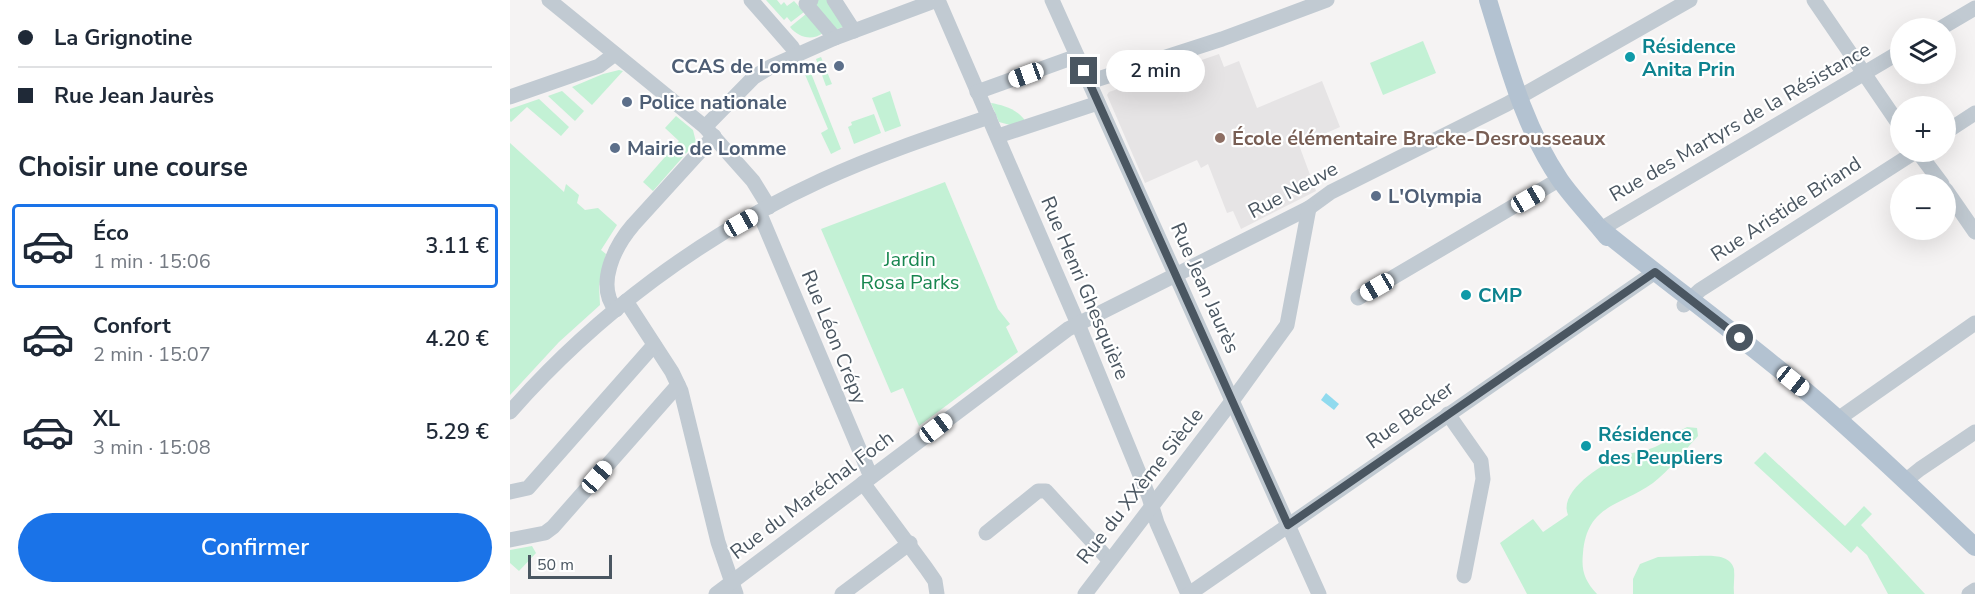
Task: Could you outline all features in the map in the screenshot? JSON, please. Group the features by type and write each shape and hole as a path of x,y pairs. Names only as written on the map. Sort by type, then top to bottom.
{"main road":[{"path":"1488,0 1543,149 1560,179 1601,229 1652,275 1686,302 1713,315 1838,419 1975,548"},
{"path":"1498,0 1523,94"}],"street":[{"name":"Rue Léon Crépy","path":"549,0 709,132 753,181 867,480 934,581 937,594"},
{"path":"751,0 796,54"},
{"path":"811,0 806,4 836,38"},
{"path":"834,0 854,31"},
{"path":"734,588 718,542 678,385 654,345 621,306 608,295 607,279 614,257 623,238 633,225 754,77 796,54 938,0"},
{"name":"Rue Henri Ghesquière","path":"938,0 1078,324 1152,505 1157,524 1189,594"},
{"name":"Rue Jean Jaurès","path":"1052,0 1319,594"},
{"path":"1089,82 1222,39 1327,0"},
{"name":"Rue Neuve","path":"1078,324 1309,208 1331,192 1523,94 1690,0"},
{"path":"1814,0 1890,112"},
{"path":"1956,19 1975,8"},
{"path":"510,97 598,66 615,54"},
{"path":"977,92 1077,56"},
{"name":"Rue des Martyrs de la Résistance","path":"1601,229 1890,58"},
{"path":"998,136 1098,103"},
{"path":"1956,125 1975,113"},
{"path":"510,412 572,346 621,306 706,244 820,181 862,163 989,117"},
{"name":"Rue Aristide Briand","path":"1686,302 1901,162"},
{"path":"1924,162 1933,174"},
{"path":"1358,298 1560,179"},
{"path":"1956,200 1970,214 1975,232"},
{"name":"Rue du XXème Siècle","path":"1085,594 1287,325 1309,208"},
{"name":"Rue Becker","path":"1189,594 1652,275"},
{"path":"1838,419 1975,323"},
{"name":"Rue du Maréchal Foch","path":"716,594 734,588 867,480 1068,329 1078,324"},
{"path":"510,492 528,488 654,345"},
{"path":"510,540 545,533 553,527 678,385"},
{"path":"1448,414 1481,461 1483,479 1464,576"},
{"path":"1905,481 1975,432"},
{"path":"986,533 1038,491 1046,491 1109,560"},
{"path":"842,594 910,543"},
{"path":"1969,594 1975,590"}],"shaded area":[{"name":"École élémentaire Bracke-Desrousseaux","path":"1219,54 1224,67 1239,61 1257,108 1322,81 1340,127 1299,145 1316,191 1241,229 1233,211 1227,213 1208,164 1201,168 1197,160 1145,183 1107,95 1109,92"}],"green space":[{"path":"766,0 777,0 781,5 784,2 787,6 794,1 804,12 791,22 787,17 784,20"},
{"path":"815,0 828,0 845,26 833,31 811,4"},
{"path":"806,14 823,33 810,38 797,34 790,27"},
{"path":"1423,41 1436,73 1383,95 1370,63"},
{"path":"821,57 832,84 826,86 816,59"},
{"path":"807,63 841,149 831,154 821,133 828,129 801,65"},
{"path":"623,71 592,105 572,87 603,74"},
{"path":"562,91 584,111 575,121 548,96"},
{"path":"890,91 901,126 885,132 872,98"},
{"path":"539,99 569,127 561,136 527,107 510,121 510,109"},
{"path":"991,103 1015,111 1025,121 1010,125 999,122"},
{"path":"874,114 881,133 854,144 848,127 852,125 851,122"},
{"path":"676,116 693,130 696,142 653,191 643,182 679,141 665,128"},
{"path":"510,143 564,192 566,184 579,195 577,203 585,210 598,208 617,225 601,250 606,254 599,286 600,305 559,342 510,395"},
{"name":"Jardin Rosa Parks","path":"945,182 998,309 1010,324 1006,327 1018,352 919,426 903,388 891,393 821,229"},
{"path":"1687,427 1697,428 1698,436 1665,473 1641,491 1598,515 1591,525 1583,553 1583,570 1589,585 1597,594 1527,594 1500,543 1533,519 1543,532 1568,515 1567,506 1570,497 1584,479 1594,471 1623,456 1655,447"},
{"path":"1765,452 1845,526 1864,506 1872,514 1861,525 1925,594 1888,594 1867,555 1857,546 1851,553 1754,463"},
{"path":"532,546 536,553 519,571 510,563 510,550"},
{"path":"1712,556 1728,560 1732,564 1734,594 1633,594 1633,579 1640,564 1658,557"}],"water":[{"path":"1326,393 1339,404 1334,410 1321,400"}],"place":[{"name":"Résidence Anita Prin","path":"1630,57"},
{"name":"CCAS de Lomme","path":"839,66"},
{"name":"Police nationale","path":"627,102"},
{"name":"École élémentaire Bracke-Desrousseaux","path":"1220,138"},
{"name":"Mairie de Lomme","path":"615,148"},
{"name":"L'Olympia","path":"1376,196"},
{"name":"CMP","path":"1466,295"},
{"name":"Résidence des Peupliers","path":"1586,446"}],"route":[{"path":"1084,71 1288,525 1655,272 1740,338"}]}
